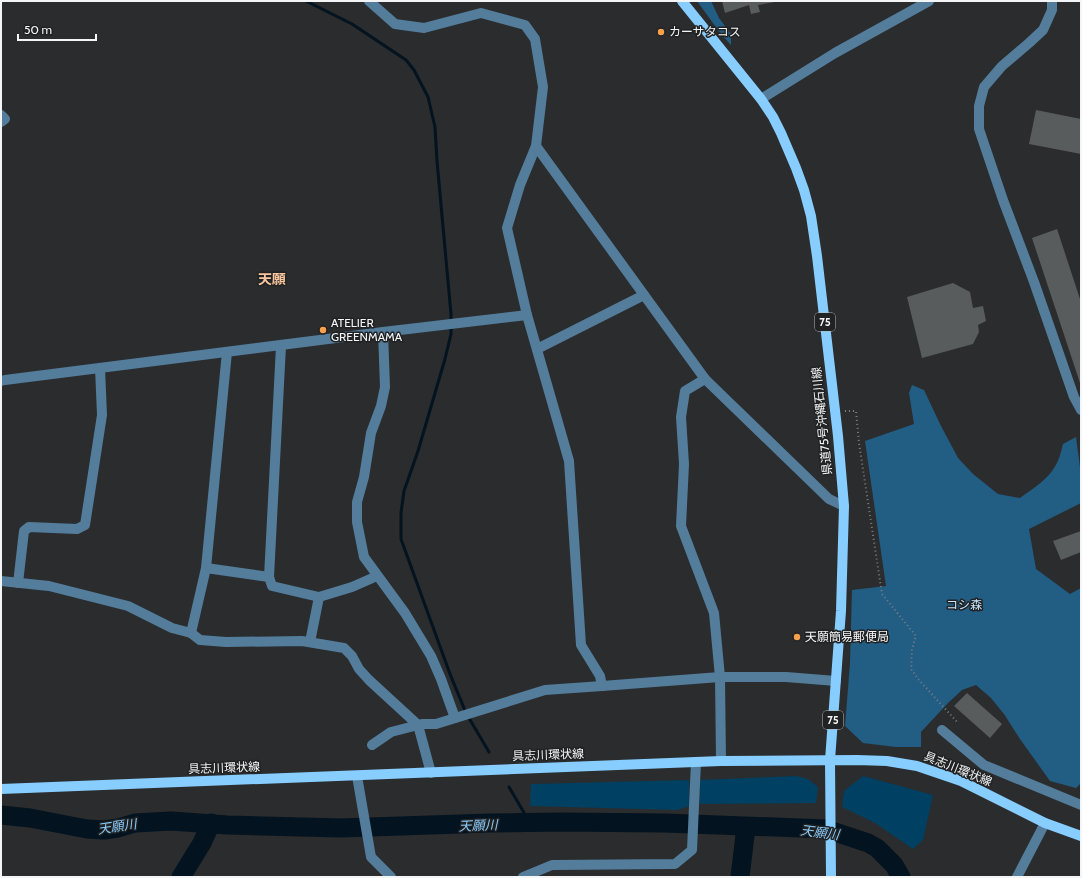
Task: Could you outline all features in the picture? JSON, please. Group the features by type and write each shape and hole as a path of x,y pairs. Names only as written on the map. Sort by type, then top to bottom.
{"main road":[{"name":"県道75号沖縄石川線","path":"682,1 761,99 773,117 790,152 804,190 810,216 819,271 844,506 841,611 830,760 831,877"},
{"name":"具志川環状線","path":"1,789 720,761 887,761 917,766 961,782 1045,822 1081,836"}],"street":[{"path":"369,1 395,24 424,28 481,13 525,25 535,39 543,87 536,146 520,185 507,228 527,315 569,461 581,645 600,676 602,686"},
{"path":"761,99 835,53 929,1"},
{"path":"1052,1 1052,10 1043,30 1002,66 984,87 979,106 979,129 1003,200 1072,390 1081,410"},
{"path":"1,115 5,119 1,122"},
{"path":"536,146 705,379 829,499 844,506"},
{"path":"537,349 644,295"},
{"path":"1,381 527,315"},
{"path":"383,332 385,387 381,406 371,433 364,477 357,502 357,522 364,557 405,613 431,656 442,679 455,718"},
{"path":"281,346 269,577 272,586 319,597 352,587 377,576"},
{"path":"191,633 206,568 227,352"},
{"path":"18,583 24,531 29,527 77,529 85,525 102,415 100,368"},
{"path":"705,379 685,391 680,417 684,464 681,526 714,613 720,677 720,761"},
{"path":"206,568 269,577"},
{"path":"1,581 49,586 128,606 172,628 191,633 200,640 226,642 302,641 344,648 352,656 359,669 369,680 418,725 431,773"},
{"path":"310,642 319,597"},
{"path":"372,745 391,732 422,724 436,724 545,690 720,677 786,677 836,681"},
{"path":"942,730 984,765 1081,805"},
{"path":"523,877 552,865 675,864 692,850 696,762"},
{"path":"357,776 371,857 391,877"},
{"path":"1017,877 1045,822"}],"path":[{"path":"835,411 856,411 859,443 882,594 916,636 912,649 911,669 958,724"}],"shaded area":[{"path":"796,776 808,779 818,787 816,803 700,804 700,780"},
{"path":"863,776 933,795 923,840 913,849 875,823 842,807 844,791"},
{"path":"689,780 689,806 678,810 530,806 531,784"}],"green space":[{"path":"697,1 711,1 719,18 731,34 731,45 721,34"},
{"name":"コシ森","path":"912,385 924,390 958,458 973,474 998,494 1020,498 1044,480 1056,465 1063,444 1076,437 1081,475 1081,503 1029,529 1036,569 1070,594 1081,588 1081,783 1076,788 1050,781 1004,714 991,698 976,685 962,690 921,732 921,747 896,747 863,743 845,726 850,663 852,590 886,586 865,441 914,424 909,393"}],"building":[{"path":"722,1 775,2 758,5 760,12 751,14 749,5 725,13"},
{"path":"1036,110 1081,119 1081,154 1029,144"},
{"path":"1057,229 1081,302 1081,386 1032,238"},
{"path":"953,283 970,292 973,308 983,306 986,321 978,325 979,332 973,344 922,358 907,297"},
{"path":"1081,531 1081,552 1061,560 1053,541"},
{"path":"967,693 1002,724 990,738 954,706"}],"waterway":[{"path":"306,1 352,24 406,60 414,70 428,97 435,127 451,314 451,334 418,451 404,491 401,513 401,539 450,674 466,713 489,752"},
{"path":"509,787 530,823"},
{"name":"天願川","path":"1,815 30,818 87,829 104,830 135,823 171,821 227,825 340,828 561,822 665,823 826,829 868,843 877,848 894,865 901,877"},
{"name":"天願川","path":"181,877 202,843 211,823"},
{"name":"天願川","path":"740,877 746,827"}],"place":[{"name":"カーサタコス","path":"661,32"},
{"name":"ATELIER GREENMAMA","path":"323,330"},
{"name":"天願簡易郵便局","path":"797,637"}],"district":[{"name":"天願","path":"272,279"}]}
